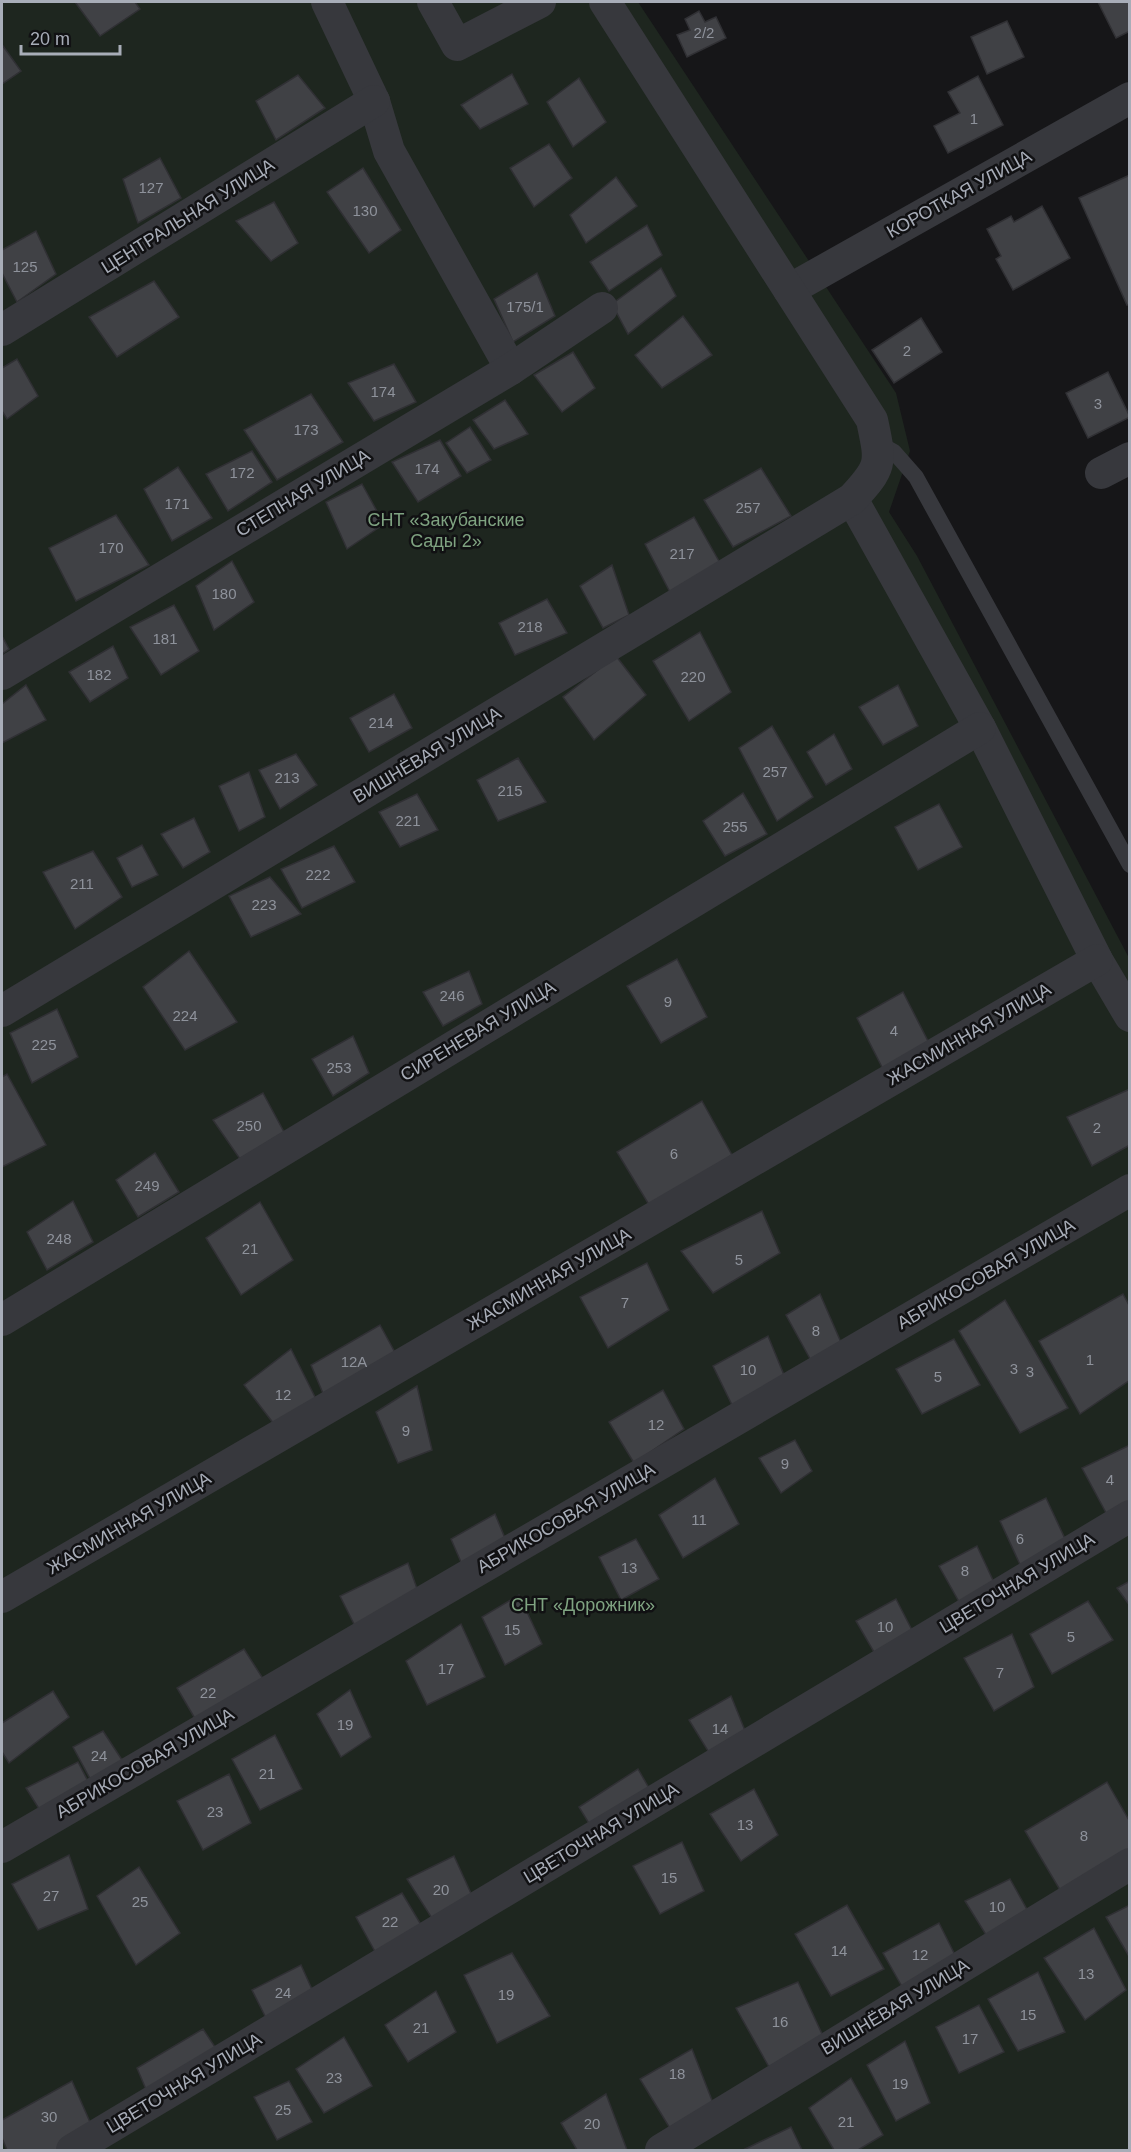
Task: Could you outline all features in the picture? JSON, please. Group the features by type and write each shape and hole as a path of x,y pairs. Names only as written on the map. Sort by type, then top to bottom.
{"street":[{"path":"327,2 374,101 389,152 511,369"},
{"path":"433,2 457,45 540,2"},
{"name":"ВИШНЁВАЯ УЛИЦА","path":"2,1011 852,499 870,480 880,460 872,420 605,2"},
{"name":"КОРОТКАЯ УЛИЦА","path":"789,290 1130,98"},
{"name":"ЦЕНТРАЛЬНАЯ УЛИЦА","path":"2,330 374,101"},
{"name":"СТЕПНАЯ УЛИЦА","path":"2,674 511,369 602,308"},
{"path":"1101,473 1130,458"},
{"path":"852,499 968,735 1130,1016"},
{"name":"СИРЕНЕВАЯ УЛИЦА","path":"2,1320 968,735"},
{"name":"ЖАСМИННАЯ УЛИЦА","path":"2,1597 1097,960"},
{"name":"АБРИКОСОВАЯ УЛИЦА","path":"2,1846 1130,1190"},
{"name":"ЦВЕТОЧНАЯ УЛИЦА","path":"72,2151 1130,1516"},
{"name":"ВИШНЁВАЯ УЛИЦА","path":"661,2151 1130,1864"}],"lane":[{"path":"876,442 894,452 916,477 1130,865"}],"green space":[{"path":"2,2 638,2 896,393 910,451 889,512 917,556 1129,958 1129,2150 2,2150"}],"building":[{"path":"75,2 135,2 140,9 100,36"},
{"path":"1098,2 1130,2 1130,31 1116,38"},
{"path":"699,11 705,22 716,17 726,38 687,57 677,35 690,30 685,19"},
{"path":"1007,21 1024,57 987,74 971,37"},
{"path":"2,47 21,71 2,84"},
{"path":"512,74 528,104 480,129 461,105"},
{"path":"298,75 325,108 276,140 256,101"},
{"path":"978,76 1003,125 948,153 934,126 960,113 948,92"},
{"path":"579,78 606,122 573,147 547,102"},
{"path":"549,144 572,178 534,207 510,168"},
{"path":"160,158 181,198 138,223 123,179"},
{"path":"363,168 401,230 369,253 327,192"},
{"path":"1130,175 1130,304 1127,305 1079,198"},
{"path":"616,177 637,206 586,243 570,215"},
{"path":"274,202 298,243 271,261 236,221"},
{"path":"1042,206 1070,258 1013,290 996,259 1001,256 987,229 1011,216 1014,222"},
{"path":"647,225 662,255 609,291 590,262"},
{"path":"36,231 56,274 17,302 2,273 2,250"},
{"path":"661,268 676,296 628,334 612,304"},
{"path":"537,273 555,316 513,342 494,299"},
{"path":"154,281 179,317 117,357 89,317"},
{"path":"683,316 712,355 662,388 635,355"},
{"path":"921,318 942,352 894,383 872,350"},
{"path":"573,352 595,388 562,412 534,375"},
{"path":"17,359 38,396 7,419 2,411 2,368"},
{"path":"394,364 416,402 374,421 348,383"},
{"path":"1108,372 1130,417 1088,438 1066,393"},
{"path":"311,394 343,442 277,480 244,430"},
{"path":"505,400 528,434 494,449 473,420"},
{"path":"470,427 491,460 467,473 446,443"},
{"path":"440,440 461,476 418,502 392,462"},
{"path":"252,451 272,482 228,511 206,474"},
{"path":"178,467 212,518 172,541 144,489"},
{"path":"761,468 791,516 733,547 704,500"},
{"path":"362,484 384,524 347,549 326,502"},
{"path":"116,515 149,565 76,601 49,548"},
{"path":"694,517 720,563 672,596 645,544"},
{"path":"232,561 254,602 214,630 196,586"},
{"path":"612,565 629,615 603,628 580,586"},
{"path":"547,599 567,633 515,655 499,623"},
{"path":"174,605 199,651 161,675 130,627"},
{"path":"700,632 731,692 689,721 653,661"},
{"path":"2,636 9,649 2,654"},
{"path":"113,646 128,678 90,702 69,672"},
{"path":"616,656 646,695 594,740 563,697"},
{"path":"26,685 46,720 2,743 2,704"},
{"path":"898,685 918,726 883,745 859,707"},
{"path":"394,694 412,728 369,752 350,718"},
{"path":"772,726 813,797 777,821 739,748"},
{"path":"834,734 852,769 826,785 807,752"},
{"path":"296,754 317,785 280,809 259,770"},
{"path":"518,758 546,802 498,821 477,780"},
{"path":"249,772 265,817 239,831 219,786"},
{"path":"743,793 767,834 725,856 703,821"},
{"path":"417,794 438,830 400,847 379,812"},
{"path":"939,804 962,847 918,870 895,827"},
{"path":"194,818 210,852 183,868 161,834"},
{"path":"142,845 158,875 132,887 117,858"},
{"path":"334,846 355,882 302,908 281,869"},
{"path":"93,851 122,897 75,929 43,872"},
{"path":"270,877 301,914 251,937 229,896"},
{"path":"189,951 237,1022 185,1050 143,987"},
{"path":"677,959 707,1017 661,1043 627,986"},
{"path":"469,971 482,1004 443,1026 423,992"},
{"path":"903,992 930,1045 884,1071 857,1018"},
{"path":"57,1009 78,1057 32,1083 10,1033"},
{"path":"353,1036 369,1073 333,1096 312,1059"},
{"path":"7,1074 46,1145 2,1167 2,1077"},
{"path":"1130,1089 1130,1145 1092,1166 1067,1117"},
{"path":"263,1093 284,1132 240,1159 213,1120"},
{"path":"702,1101 732,1155 651,1208 617,1152"},
{"path":"155,1153 179,1192 138,1217 116,1180"},
{"path":"73,1201 93,1242 47,1270 27,1232"},
{"path":"260,1202 293,1260 241,1295 206,1238"},
{"path":"762,1211 780,1253 713,1293 681,1251"},
{"path":"647,1263 669,1310 608,1348 580,1297"},
{"path":"820,1294 843,1347 814,1366 786,1315"},
{"path":"1123,1294 1130,1307 1130,1380 1080,1414 1039,1341"},
{"path":"1005,1300 1068,1408 1020,1433 959,1331"},
{"path":"380,1325 398,1358 325,1398 311,1365"},
{"path":"768,1336 784,1375 733,1407 713,1366"},
{"path":"954,1339 980,1385 922,1414 896,1369"},
{"path":"291,1349 319,1405 277,1428 244,1385"},
{"path":"417,1386 432,1450 398,1463 376,1412"},
{"path":"663,1390 684,1429 634,1463 609,1422"},
{"path":"795,1440 812,1471 781,1493 759,1458"},
{"path":"1130,1445 1130,1510 1111,1522 1082,1468"},
{"path":"715,1478 739,1524 683,1558 659,1515"},
{"path":"1046,1498 1067,1543 1023,1571 1000,1521"},
{"path":"495,1514 507,1543 464,1569 451,1539"},
{"path":"636,1539 659,1579 621,1600 599,1557"},
{"path":"977,1546 997,1589 962,1607 939,1566"},
{"path":"408,1563 420,1597 356,1628 340,1596"},
{"path":"1130,1581 1130,1606 1117,1588"},
{"path":"519,1595 542,1644 505,1665 482,1617"},
{"path":"896,1599 914,1634 878,1659 856,1621"},
{"path":"1088,1601 1113,1640 1052,1674 1030,1634"},
{"path":"461,1624 485,1677 427,1705 406,1661"},
{"path":"1012,1634 1034,1687 994,1711 964,1658"},
{"path":"244,1649 267,1685 197,1722 177,1688"},
{"path":"350,1690 371,1737 341,1757 317,1714"},
{"path":"53,1691 69,1717 9,1763 2,1752 2,1723"},
{"path":"731,1696 748,1738 716,1764 689,1720"},
{"path":"103,1731 126,1766 94,1786 73,1747"},
{"path":"275,1735 302,1789 260,1810 232,1759"},
{"path":"78,1762 90,1785 41,1812 26,1788"},
{"path":"638,1769 653,1795 593,1830 579,1807"},
{"path":"229,1774 251,1823 203,1850 177,1801"},
{"path":"1107,1782 1130,1822 1130,1853 1063,1895 1025,1831"},
{"path":"754,1789 778,1835 741,1861 710,1814"},
{"path":"682,1842 704,1891 660,1914 633,1866"},
{"path":"69,1855 88,1909 38,1930 12,1884"},
{"path":"454,1856 474,1900 435,1923 407,1879"},
{"path":"139,1867 180,1933 136,1965 97,1896"},
{"path":"1010,1879 1029,1913 988,1938 965,1901"},
{"path":"402,1893 423,1928 378,1957 356,1917"},
{"path":"847,1905 884,1969 831,1996 795,1934"},
{"path":"1130,1905 1130,1958 1106,1917"},
{"path":"939,1923 956,1957 904,1990 883,1953"},
{"path":"1094,1928 1126,1990 1085,2020 1044,1958"},
{"path":"512,1953 550,2016 497,2043 464,1975"},
{"path":"301,1965 315,1996 268,2022 252,1990"},
{"path":"1038,1972 1065,2032 1018,2051 988,1999"},
{"path":"798,1982 823,2036 769,2067 736,2008"},
{"path":"436,1991 456,2032 408,2062 385,2025"},
{"path":"979,2005 1004,2052 959,2073 936,2027"},
{"path":"203,2029 219,2053 148,2094 137,2068"},
{"path":"344,2037 372,2086 324,2113 296,2069"},
{"path":"905,2041 930,2103 896,2121 867,2065"},
{"path":"692,2049 713,2103 671,2130 640,2079"},
{"path":"851,2078 883,2135 858,2150 834,2150 809,2108"},
{"path":"72,2081 93,2129 58,2150 7,2150 2,2138 2,2120"},
{"path":"289,2081 312,2122 277,2140 254,2097"},
{"path":"606,2094 627,2150 577,2150 561,2123"},
{"path":"791,2127 802,2150 743,2150"}],"park label":[{"name":"СНТ «Закубанские Сады 2»","path":"446,530"},
{"name":"СНТ «Дорожник»","path":"583,1605"}]}
